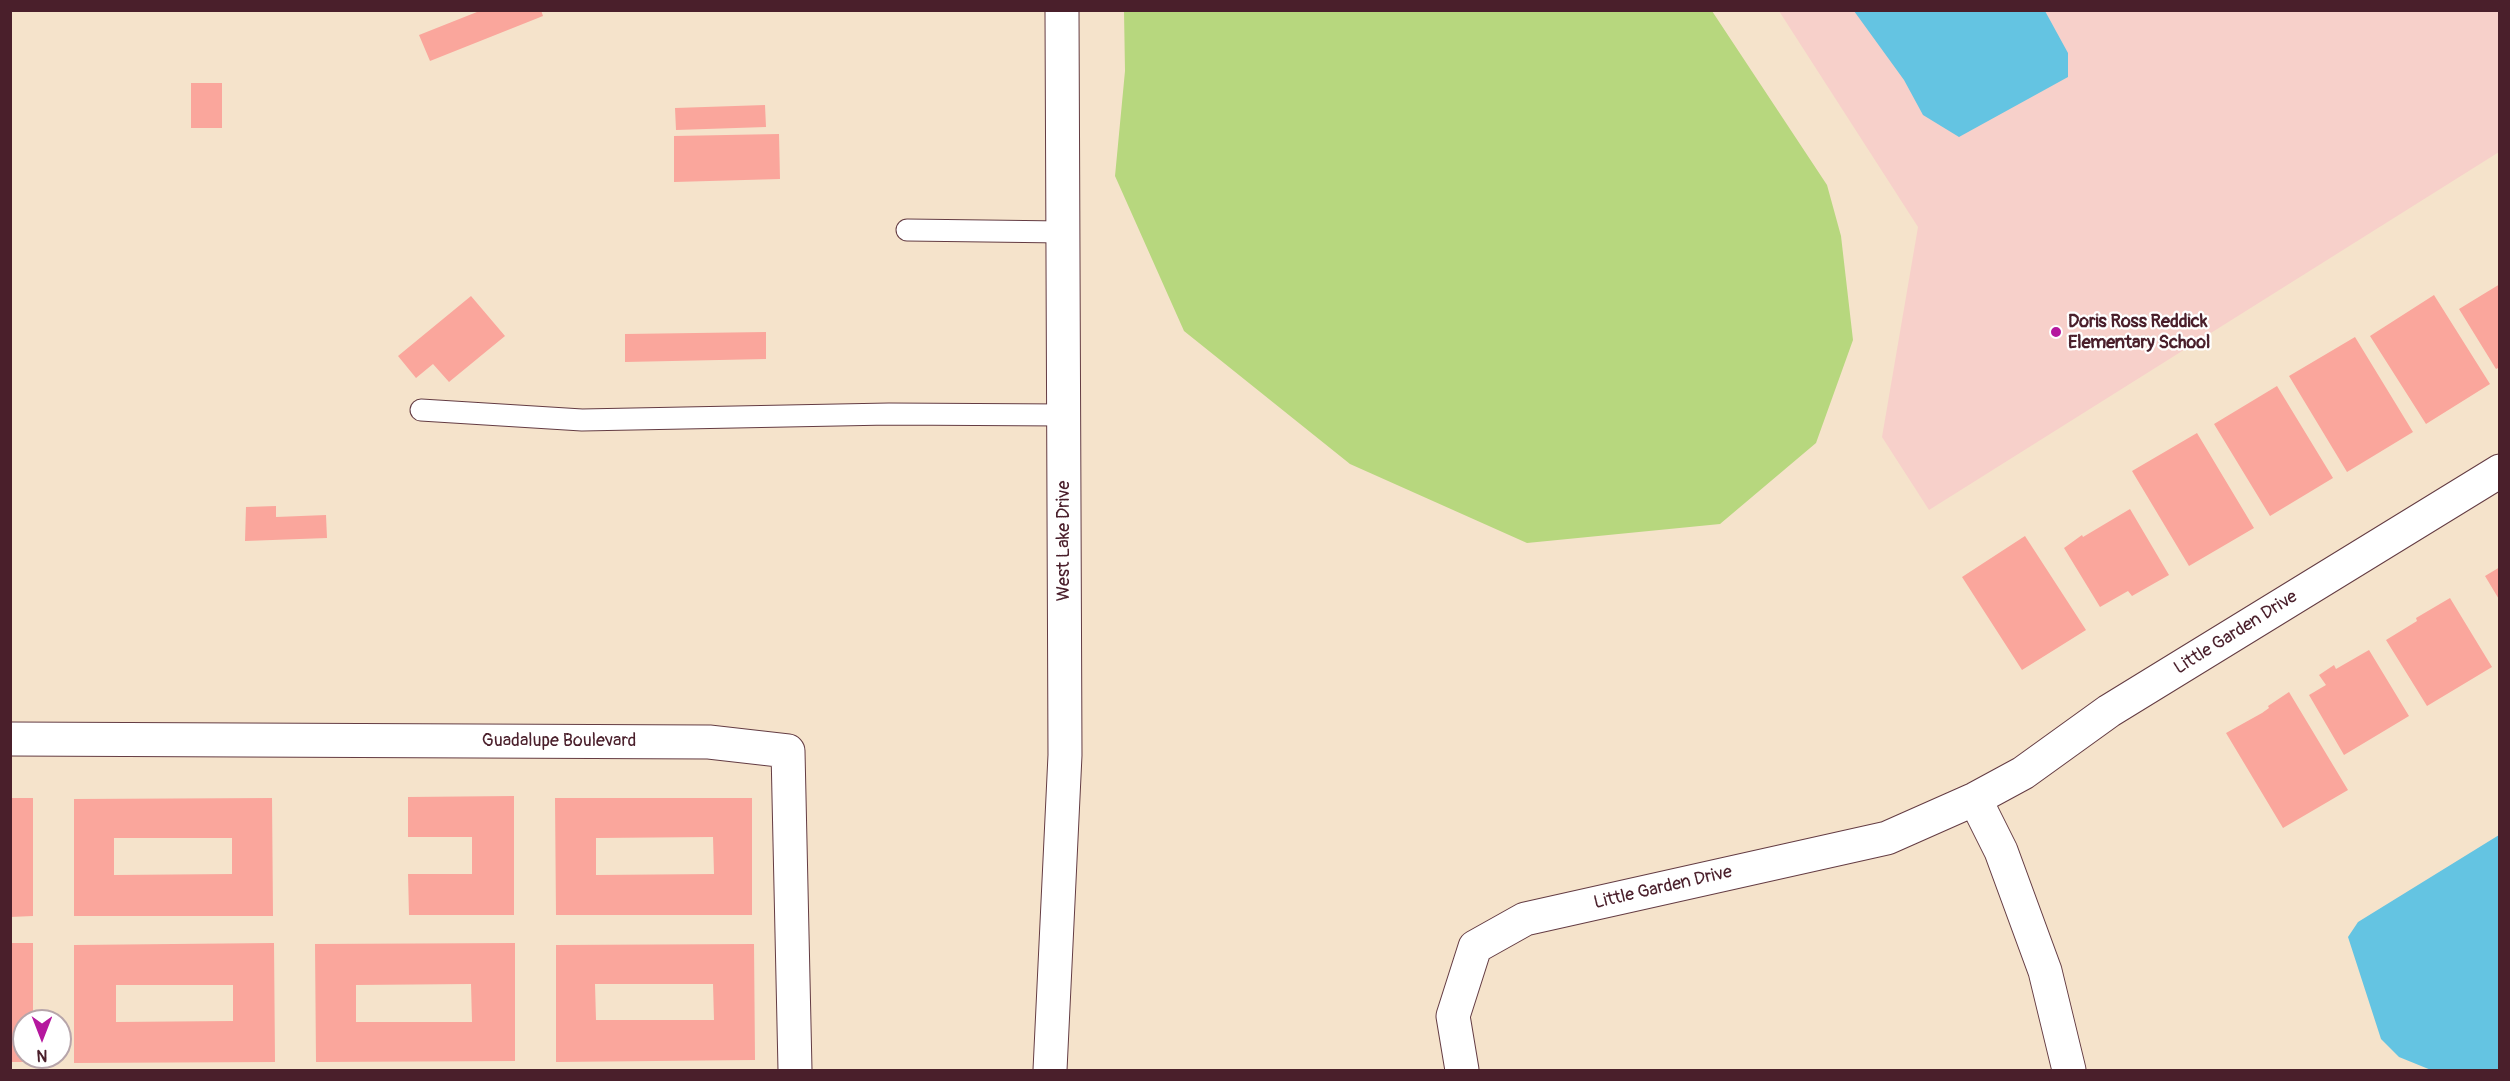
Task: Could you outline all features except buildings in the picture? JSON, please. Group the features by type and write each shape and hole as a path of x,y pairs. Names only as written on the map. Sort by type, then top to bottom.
{"street":[{"name":"West Lake Drive","path":"1050,1071 1065,755 1062,10"},
{"name":"Little Garden Drive","path":"1462,1071 1453,1016 1474,947 1525,919 1887,838 1975,799 2023,773 2109,711 2499,471"},
{"name":"Guadalupe Boulevard","path":"10,739 709,742 788,751 795,1071"},
{"path":"1975,799 2001,851 2045,971 2070,1071"}],"lane":[{"path":"907,230 1063,232"},
{"path":"421,410 582,420 889,414 1063,415"}],"shaded area":[{"name":"Doris Ross Reddick Elementary School","path":"1779,11 2499,11 2499,152 1929,510 1882,437 1918,227"}],"green space":[{"path":"1124,11 1712,11 1827,185 1841,236 1853,340 1816,443 1720,524 1527,543 1350,464 1184,331 1115,176 1125,71"}],"water":[{"path":"1854,11 2045,11 2068,53 2068,77 1959,137 1923,115 1904,80"},
{"path":"2499,835 2499,1070 2431,1070 2399,1057 2381,1039 2348,937 2358,922"}],"place":[{"name":"Doris Ross Reddick Elementary School","path":"2056,332"}]}
